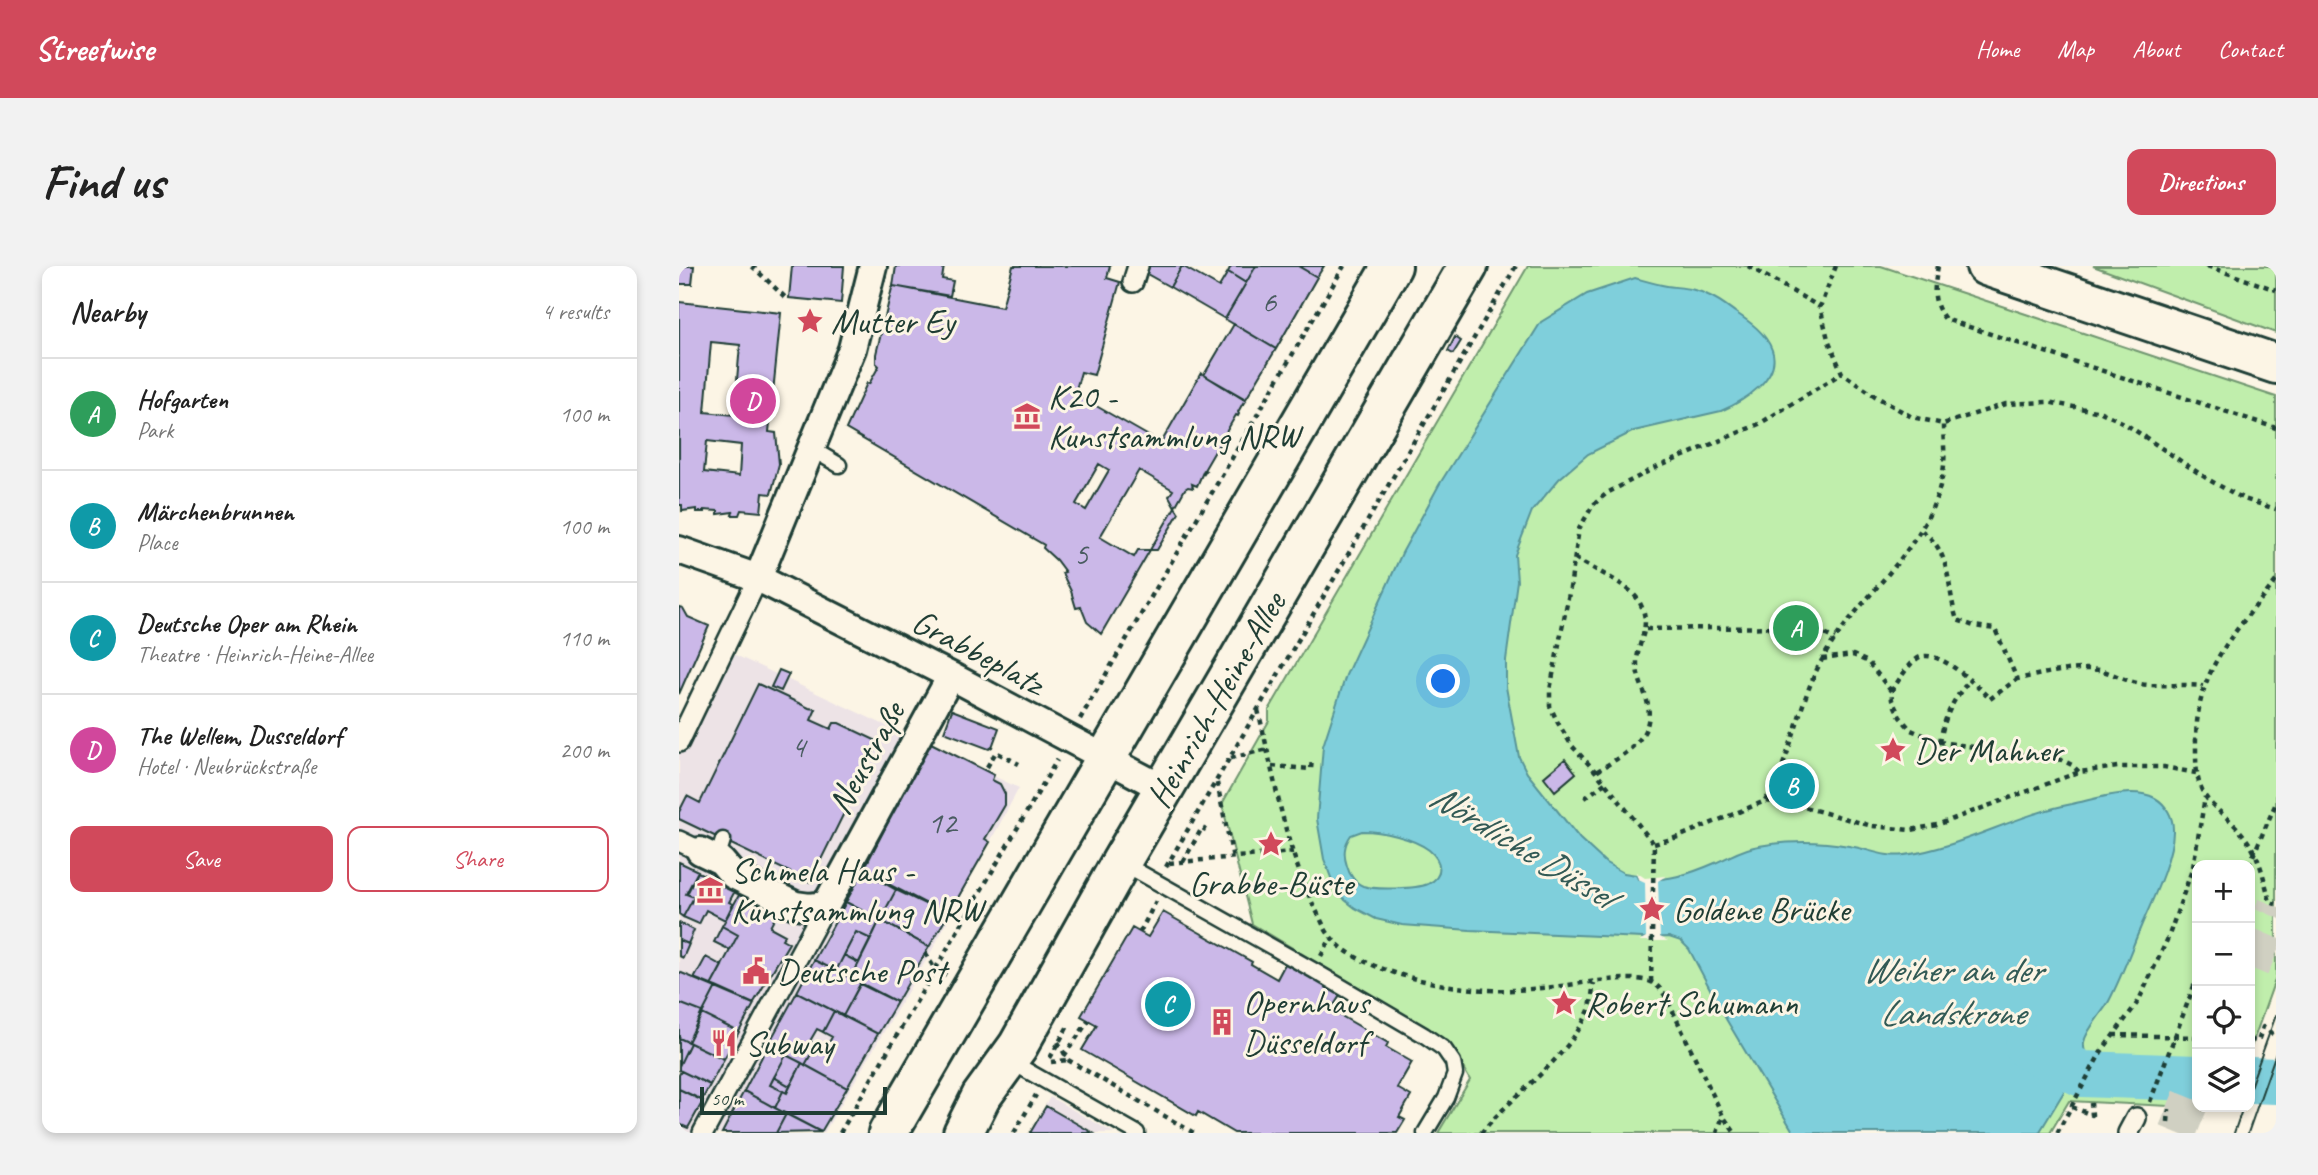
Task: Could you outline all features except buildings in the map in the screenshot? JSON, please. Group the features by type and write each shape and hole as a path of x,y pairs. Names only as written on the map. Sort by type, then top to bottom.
{"main road":[{"name":"Heinrich-Heine-Allee","path":"888,1133 1392,266"},
{"name":"Heinrich-Heine-Allee","path":"963,1133 981,1097 1018,1046 1121,862 1468,266"},
{"path":"1986,266 2276,364"}],"street":[{"path":"679,741 758,578 852,349 873,266"},
{"name":"Grabbeplatz","path":"679,550 758,578 1164,789"},
{"name":"Neustraße","path":"703,1133 951,676"},
{"path":"706,848 733,875 795,905 825,905"}],"lane":[{"path":"810,448 839,465"},
{"path":"1121,862 1324,977 1444,1049 1453,1062 1455,1074 1446,1098 1425,1133"},
{"path":"1007,1060 1137,1133"}],"path":[{"path":"753,266 788,300"},
{"path":"1080,720 1344,266"},
{"name":"Heinrich-Heine-Allee","path":"1182,862 1169,863 1516,266"},
{"path":"1748,266 1820,307"},
{"path":"1836,266 1820,307 1828,339 1842,373 1874,396 1912,417 1943,424 2006,404 2047,402 2101,412 2124,423 2209,480 2243,499 2276,509"},
{"path":"1938,266 1934,294 1936,307 1945,319 2276,428"},
{"path":"2207,266 2276,290"},
{"path":"1651,982 1654,844 1572,746 1550,706 1550,690 1579,529 1593,505 1607,493 1653,469 1759,424 1842,373"},
{"path":"1765,802 1777,783 1803,703 1822,659 1922,531 1933,508 1943,471 1943,424"},
{"path":"1922,531 1932,538 1944,555 1957,620 1995,629 2017,679"},
{"path":"1575,558 1632,592 1640,602 1646,629 1636,666 1650,714 1647,731 1627,752 1596,772"},
{"path":"2276,581 2233,634 2203,686 2198,712 2196,773 2205,796 2239,829 2256,852 2270,902 2276,904"},
{"path":"1646,629 1786,627 1816,630 1835,639"},
{"path":"1822,659 1853,655 1868,662 1891,691 1900,717 1911,730 1940,742 2061,760 2079,772"},
{"path":"1891,691 1915,661 1930,656 1941,660 1970,680 1990,699 2017,679 2067,671 2101,671 2140,684 2203,686"},
{"path":"1940,742 1949,708 1970,680"},
{"path":"1258,710 1293,852 1312,902 1331,938 1349,953 1377,967 1451,986 1524,990 1632,979 1651,982 1660,988 1667,999 1723,1116 1735,1133"},
{"path":"1230,758 1268,749"},
{"path":"988,767 996,752 1019,764"},
{"path":"840,1133 1058,758"},
{"path":"1272,766 1311,769 1312,758"},
{"path":"1654,844 1765,802 1804,807 1872,826 1911,830 1937,825 2079,772 2118,767 2164,767 2196,773"},
{"path":"1217,782 1233,858"},
{"path":"1585,798 1605,783"},
{"path":"2057,1133 2101,1052 2138,1002 2168,938 2193,867 2205,796"},
{"path":"2252,860 2276,803"},
{"path":"1182,862 1202,828 1206,830"},
{"path":"1182,862 1293,852"},
{"path":"925,953 935,969"},
{"path":"1481,1133 1564,1049 1590,1008 1594,983"},
{"path":"2138,1127 2194,986"},
{"path":"2255,1041 2258,1041 2263,1027 2276,1037"},
{"path":"1065,1033 1047,1062 1068,1060"},
{"path":"2112,1035 2192,1037"},
{"path":"1059,1044 1068,1060 1194,1133"},
{"path":"2073,1105 2091,1115 2091,1103"},
{"path":"2168,1122 2169,1109"},
{"path":"1717,1133 1723,1116"}],"shaded area":[{"path":"729,652 1019,788 931,952 824,1133 679,1133 679,753"},
{"path":"1050,1097 1114,1133 1029,1133"}],"green space":[{"path":"1528,266 1881,266 2276,397 2276,977 2255,1036 2255,860 2192,860 2192,1107 2069,1101 2050,1133 1438,1133 1470,1080 1448,1041 1252,924 1222,804 1269,721 1269,710"},
{"path":"2093,266 2276,266 2276,333"}],"water":[{"name":"Weiher an der Landskrone","path":"1635,278 1703,293 1715,298 1757,328 1766,338 1774,360 1766,379 1758,388 1730,407 1634,431 1588,454 1559,479 1532,511 1515,555 1517,581 1506,660 1506,687 1519,757 1527,773 1580,839 1606,863 1624,873 1636,875 1638,879 1648,880 1687,874 1753,847 1781,843 1815,842 1890,855 1905,855 1947,845 2030,815 2103,797 2136,793 2155,798 2168,811 2173,829 2162,877 2114,992 2091,1026 2084,1042 2089,1062 2077,1086 2068,1085 2039,1133 1794,1133 1726,1019 1689,949 1681,941 1669,937 1643,938 1402,925 1376,919 1355,908 1345,900 1333,883 1324,859 1317,819 1323,746 1346,675 1402,553 1439,485 1541,322 1587,294","holes":["1370,831 1406,839 1429,850 1438,863 1437,877 1428,884 1414,887 1377,888 1360,885 1349,872 1345,850 1351,835"]},
{"path":"2102,1063 2154,1066 2146,1088 2090,1085"},
{"path":"2170,1067 2192,1068 2192,1090 2162,1089"}],"pier":[{"name":"Goldene Brücke","path":"1636,872 1645,878 1666,876 1658,881 1660,937 1668,941 1639,941 1646,937 1645,882 1638,879"}],"waterway":[{"name":"Nördliche Düssel","path":"2028,1047 2082,1074 2192,1078"},
{"name":"Nördliche Düssel","path":"2255,1080 2276,1081"}],"tunnel":[{"path":"2255,956 2276,906"},
{"path":"2177,1133 2192,1096"}],"tram line":[{"path":"2255,1073 2276,1015"},
{"path":"2248,1133 2276,1053"},
{"path":"2234,1133 2241,1112"}],"place":[{"name":"Mutter Ey","path":"810,321"},
{"name":"The Wellem, Dusseldorf","path":"753,401"},
{"name":"K20 - Kunstsammlung NRW","path":"1027,416"},
{"name":"Hofgarten","path":"1796,628"},
{"name":"Der Mahner","path":"1893,750"},
{"name":"Märchenbrunnen","path":"1792,786"},
{"name":"Grabbe-Büste","path":"1271,844"},
{"name":"Schmela Haus - Kunstsammlung NRW","path":"710,890"},
{"name":"Goldene Brücke","path":"1652,909"},
{"name":"Deutsche Post","path":"756,971"},
{"name":"Robert Schumann","path":"1564,1003"},
{"name":"Deutsche Oper am Rhein","path":"1168,1004"},
{"name":"Opernhaus Düsseldorf","path":"1222,1022"},
{"name":"Subway","path":"724,1043"}]}
